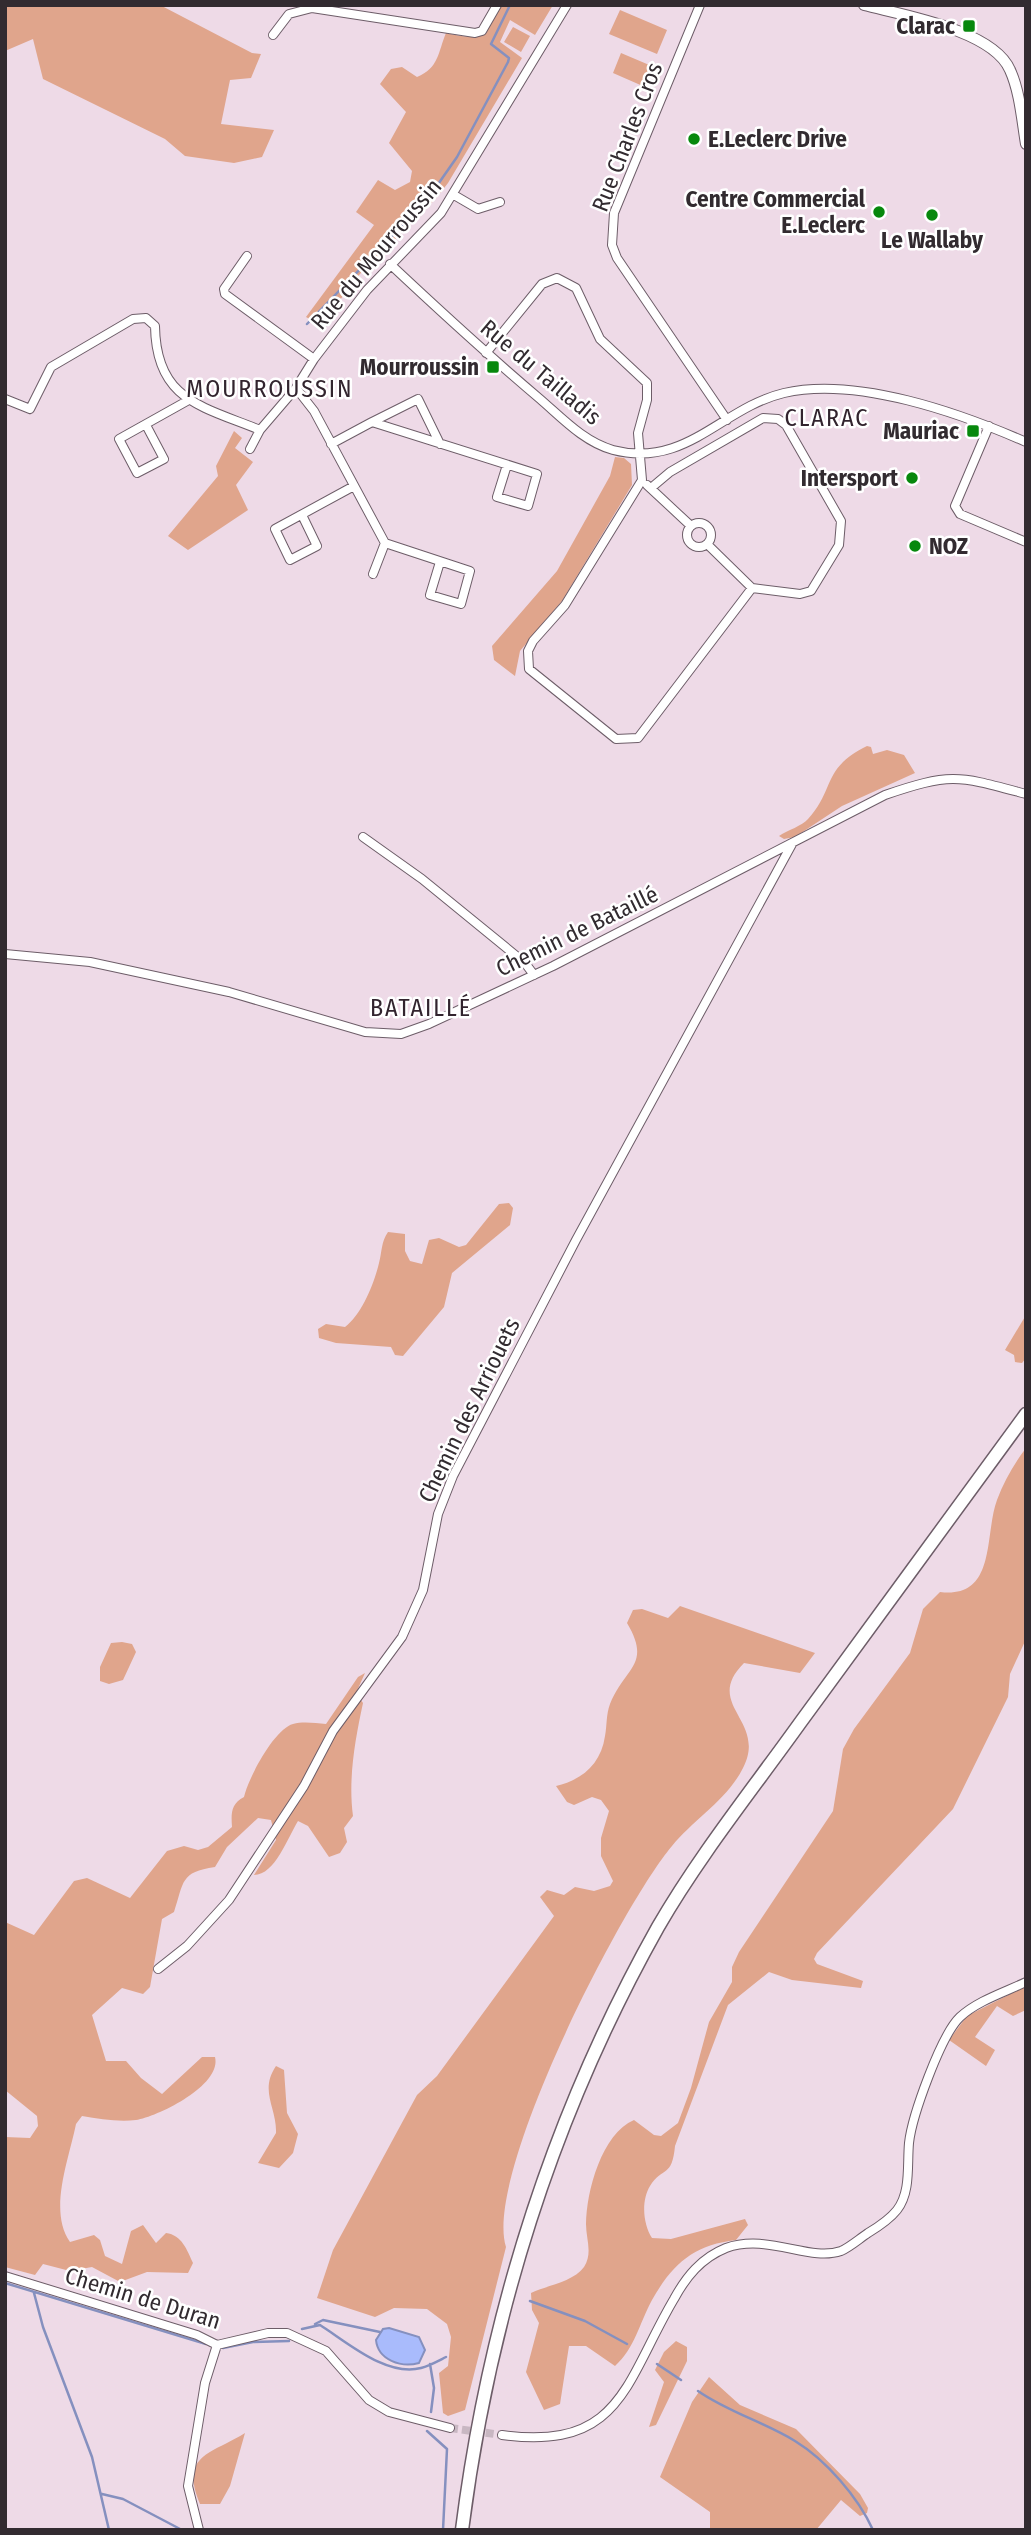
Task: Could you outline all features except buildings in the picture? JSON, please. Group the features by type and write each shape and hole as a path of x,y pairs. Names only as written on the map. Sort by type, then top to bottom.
{"highway":[{"path":"462,2530 487,2372 514,2267 553,2153 611,2020 659,1926 714,1842 1026,1414"}],"street":[{"path":"272,35 289,14 312,8 475,33 482,31 497,5"},
{"name":"Rue du Mourroussin","path":"250,449 260,430 296,388 314,359 390,264 442,213 567,5"},
{"name":"Rue Charles Cros","path":"700,5 614,213 612,244 625,272 727,420"},
{"path":"864,5 942,25 997,54 1010,69 1016,86 1025,140"},
{"path":"454,195 478,209 500,202"},
{"path":"247,256 224,289 225,294 314,359"},
{"name":"Rue du Tailladis","path":"390,264 486,353 585,437 614,450 638,454 674,450 762,401 784,393 836,388 896,400 989,426 1026,442"},
{"path":"486,353 542,284 557,278 567,281 583,299 600,339 648,383 647,400 638,433 642,480 691,526"},
{"path":"5,399 30,409 51,367 139,317 146,318 155,326 157,359 187,401 260,430"},
{"path":"296,388 314,411 385,543 471,571 461,604 430,595 440,562"},
{"path":"331,443 418,399 440,444"},
{"path":"146,425 164,459 137,473 119,439 187,401"},
{"path":"651,488 670,472 764,418 778,419 786,425 841,521 842,538 811,591 800,594 752,588 707,544"},
{"path":"372,422 537,474 527,506 497,497 507,465"},
{"path":"989,426 955,506 960,513 1026,542"},
{"path":"642,480 565,605 533,641 528,651 529,668 616,739 638,738 752,588"},
{"path":"302,515 317,546 290,560 275,529 354,486"},
{"path":"697,523 707,526 711,537 707,544 701,547 691,544 687,535 691,526 697,523"},
{"path":"373,574 385,543"},
{"name":"Chemin de Bataillé","path":"5,954 90,962 229,992 384,1035 413,1031 534,975 792,844 851,810 926,780 967,778 1026,794"},
{"path":"363,837 422,879 525,963 534,975"},
{"name":"Chemin des Arriouets","path":"158,1969 187,1946 229,1900 304,1786 333,1731 412,1618 423,1590 438,1514 453,1476 581,1231 792,844"},
{"path":"502,2435 544,2440 568,2435 590,2425 610,2410 628,2389 684,2281 695,2268 715,2254 753,2242 813,2251 841,2250 885,2222 903,2199 913,2123 950,2027 977,2006 1026,1982"},
{"name":"Chemin de Duran","path":"5,2276 197,2335 217,2345 268,2333 287,2333 326,2351 369,2400 389,2413 450,2428"},
{"path":"199,2530 188,2486 205,2383 217,2345"}],"shaded area":[{"path":"5,5 160,5 252,53 261,54 251,78 230,80 221,124 274,130 262,157 234,163 185,156 165,139 43,79 33,39 5,51"},
{"path":"501,5 553,5 535,35 510,20 500,42 522,58 448,183 417,219 360,274 328,313 315,322 306,317 374,225 356,212 378,180 395,190 410,182 412,171 389,143 406,112 380,84 391,69 402,67 417,77 424,73 437,59 446,33 475,36 481,33"},
{"path":"620,10 667,30 657,54 609,34"},
{"path":"513,27 530,36 521,52 504,42"},
{"path":"621,53 654,67 645,87 613,73"},
{"path":"234,431 242,438 235,448 253,462 236,485 248,510 188,550 168,536 218,476 216,466"},
{"path":"615,457 624,458 631,464 632,485 562,601 520,651 515,676 494,660 492,646 557,571 610,476"},
{"path":"867,746 871,747 873,754 887,750 904,755 915,773 842,806 795,837 784,839 779,836 808,819 842,763"},
{"path":"509,1203 513,1208 510,1225 452,1273 444,1307 403,1356 395,1355 391,1347 336,1343 319,1338 318,1329 326,1324 345,1327 357,1314 374,1280 388,1232 405,1234 405,1251 410,1261 422,1264 429,1240 439,1238 459,1247 466,1245 499,1204"},
{"path":"1026,1315 1026,1358 1022,1363 1015,1362 1014,1355 1005,1350"},
{"path":"1026,1448 1026,1639 1010,1674 1008,1697 953,1809 817,1953 814,1959 817,1964 863,1981 861,1988 792,1980 769,1972 728,2005 675,2146 672,2163 650,2186 645,2198 644,2212 652,2238 671,2239 745,2219 748,2225 736,2240 708,2246 677,2266 660,2287 632,2344 615,2366 586,2346 569,2346 560,2404 544,2410 526,2372 539,2323 532,2310 531,2293 567,2280 587,2262 589,2251 586,2224 589,2196 598,2165 613,2137 634,2120 654,2135 661,2136 678,2123 691,2088 709,2022 732,1982 732,1967 739,1952 833,1811 843,1749 854,1729 910,1653 923,1609 940,1592 958,1591 971,1586 980,1575 997,1500"},
{"path":"680,1606 815,1653 800,1673 744,1663 733,1678 730,1690 732,1702 748,1737 748,1751 743,1768 719,1800 672,1846 650,1877 591,1980 562,2042 535,2104 515,2162 504,2212 506,2247 465,2410 448,2416 443,2413 439,2373 448,2366 451,2337 447,2324 427,2309 394,2308 375,2317 317,2298 333,2250 417,2095 437,2076 554,1916 540,1897 547,1890 564,1895 575,1887 594,1891 610,1886 613,1881 601,1856 601,1838 609,1811 601,1800 592,1797 574,1805 567,1802 556,1786 582,1775 595,1763 603,1746 610,1704 637,1657 634,1637 627,1623 633,1610 642,1609 668,1618"},
{"path":"111,1643 132,1644 136,1652 123,1680 109,1684 100,1681 100,1667"},
{"path":"365,1673 356,1693 363,1703 352,1774 353,1816 344,1828 347,1842 340,1853 329,1857 308,1826 298,1821 275,1862 262,1873 254,1875 276,1840 271,1820 258,1818 227,1847 215,1867 195,1872 185,1880 174,1912 162,1919 150,1987 143,1994 122,1988 92,2015 106,2061 126,2061 141,2078 162,2094 202,2057 215,2057 215,2068 209,2078 187,2098 146,2117 123,2121 82,2116 76,2124 62,2184 60,2200 64,2229 70,2242 94,2235 100,2240 105,2256 122,2264 131,2231 143,2225 156,2243 166,2233 172,2234 183,2244 193,2263 188,2273 147,2272 120,2282 92,2267 70,2271 43,2264 35,2275 5,2267 5,2137 30,2138 38,2126 37,2116 5,2090 5,1922 34,1935 74,1881 87,1878 130,1898 167,1851 184,1846 198,1850 208,1847 232,1827 234,1806 244,1797 256,1767 278,1735 297,1723 326,1724 358,1677"},
{"path":"1026,1986 1026,2010 1013,2016 997,2006 975,2037 995,2050 986,2066 949,2040 967,2016"},
{"path":"276,2066 284,2070 287,2113 298,2134 293,2153 279,2168 258,2163 276,2133 269,2084"},
{"path":"676,2341 687,2347 687,2361 656,2425 649,2427 664,2382 655,2370 664,2352"},
{"path":"709,2377 740,2405 796,2429 860,2494 868,2508 867,2513 860,2516 841,2500 816,2530 710,2530 710,2512 660,2477 692,2402"},
{"path":"245,2433 230,2486 220,2504 200,2504 195,2487 196,2465 211,2452"}],"water":[{"path":"389,2328 419,2337 425,2350 419,2363 398,2363 381,2353 376,2340 383,2329"}],"waterway":[{"path":"307,324 427,200 457,157 508,62 509,58 491,44 510,5"},
{"path":"5,2283 206,2344"},
{"path":"34,2293 43,2327 92,2457 109,2530"},
{"path":"530,2301 585,2321 627,2344"},
{"path":"315,2324 323,2320 380,2332"},
{"path":"302,2329 320,2325 368,2356 394,2367 421,2368 446,2357"},
{"path":"223,2348 253,2342 289,2341"},
{"path":"430,2364 434,2388 431,2412"},
{"path":"657,2364 681,2380"},
{"path":"698,2391 807,2449 840,2480 867,2517 873,2530"},
{"path":"427,2431 447,2449 443,2530"},
{"path":"102,2494 123,2499 182,2530"}],"tunnel":[{"path":"450,2428 502,2435"}],"place":[{"name":"Clarac","path":"969,26"},
{"name":"E.Leclerc Drive","path":"694,139"},
{"name":"Centre Commercial E.Leclerc","path":"879,212"},
{"name":"Le Wallaby","path":"932,215"},
{"name":"Mourroussin","path":"493,367"},
{"name":"Mauriac","path":"973,431"},
{"name":"Intersport","path":"912,478"},
{"name":"NOZ","path":"915,546"}],"district":[{"name":"MOURROUSSIN","path":"270,389"},
{"name":"CLARAC","path":"827,418"},
{"name":"BATAILLÉ","path":"421,1008"}]}
